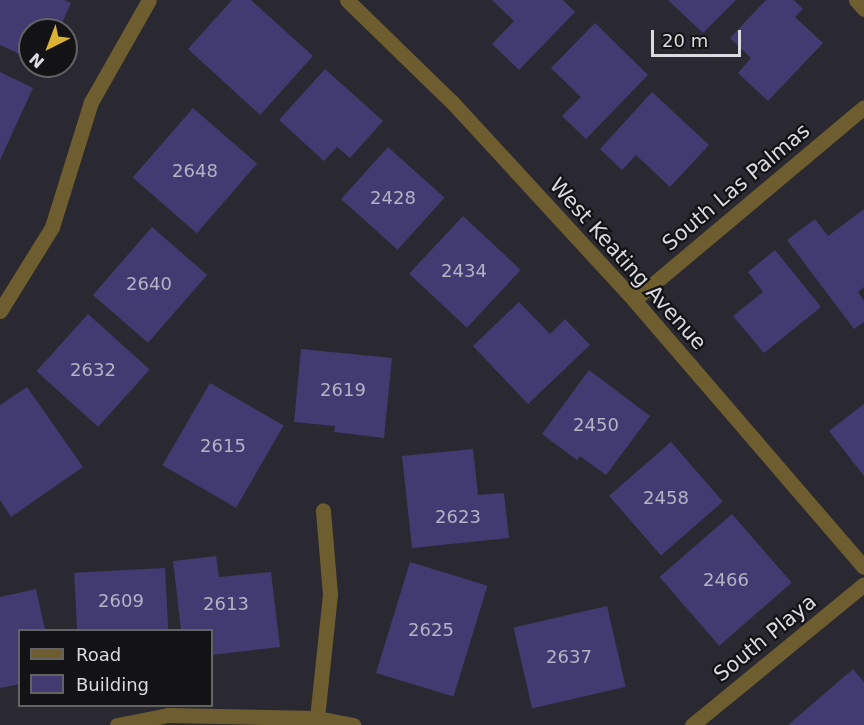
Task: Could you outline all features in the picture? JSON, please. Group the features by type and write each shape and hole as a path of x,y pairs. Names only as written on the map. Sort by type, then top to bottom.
{"street":[{"path":"0,311 52,226 91,102 149,0"},
{"name":"West Keating Avenue","path":"347,0 452,102 634,300 864,567"},
{"path":"856,0 864,9"},
{"name":"South Las Palmas","path":"634,300 864,107"},
{"path":"317,718 330,594 323,510"},
{"name":"South Playa","path":"692,725 864,584"},
{"path":"117,725 168,715 317,718 353,725"}],"building":[{"path":"0,0 64,0 71,3 64,18 18,18 18,53 0,45"},
{"path":"232,0 251,0 313,56 260,115 188,49"},
{"path":"492,0 563,0 575,12 519,70 492,44 514,21"},
{"path":"668,0 736,0 703,33"},
{"path":"766,0 794,0 803,9 795,17 823,43 768,101 738,73 751,58 730,38"},
{"path":"595,23 648,75 586,139 562,116 581,97 551,68"},
{"path":"325,69 383,121 350,158 337,147 324,161 279,120"},
{"path":"0,72 33,88 0,160"},
{"path":"652,92 709,145 670,187 636,155 622,170 600,149"},
{"path":"193,108 257,164 197,233 133,177"},
{"path":"388,147 444,198 398,250 341,199"},
{"path":"864,209 864,287 858,292 864,301 864,322 854,329 787,240 815,219 828,236"},
{"path":"463,216 521,270 467,328 409,274"},
{"path":"152,227 207,275 148,343 93,295"},
{"path":"775,250 821,307 764,353 733,316 763,292 748,272"},
{"path":"519,302 550,334 565,319 590,345 528,404 473,346"},
{"path":"88,314 150,370 98,427 36,371"},
{"path":"301,349 392,358 384,438 334,432 335,426 294,422"},
{"path":"589,370 650,416 606,475 580,456 577,460 542,434"},
{"path":"210,383 284,426 236,508 162,465"},
{"path":"27,387 83,467 11,517 0,500 0,405"},
{"path":"864,404 864,476 829,431"},
{"path":"671,442 723,502 661,555 609,496"},
{"path":"473,449 478,495 504,493 509,538 412,548 402,456"},
{"path":"732,514 792,583 719,646 660,577"},
{"path":"216,556 219,577 271,572 280,647 213,655 213,629 181,629 173,561"},
{"path":"410,562 487,586 454,697 376,673"},
{"path":"165,568 168,629 77,629 74,573"},
{"path":"36,589 45,629 18,629 18,684 0,688 0,597"},
{"path":"607,606 626,687 532,708 513,628"},
{"path":"853,669 864,682 864,725 788,725"}]}
